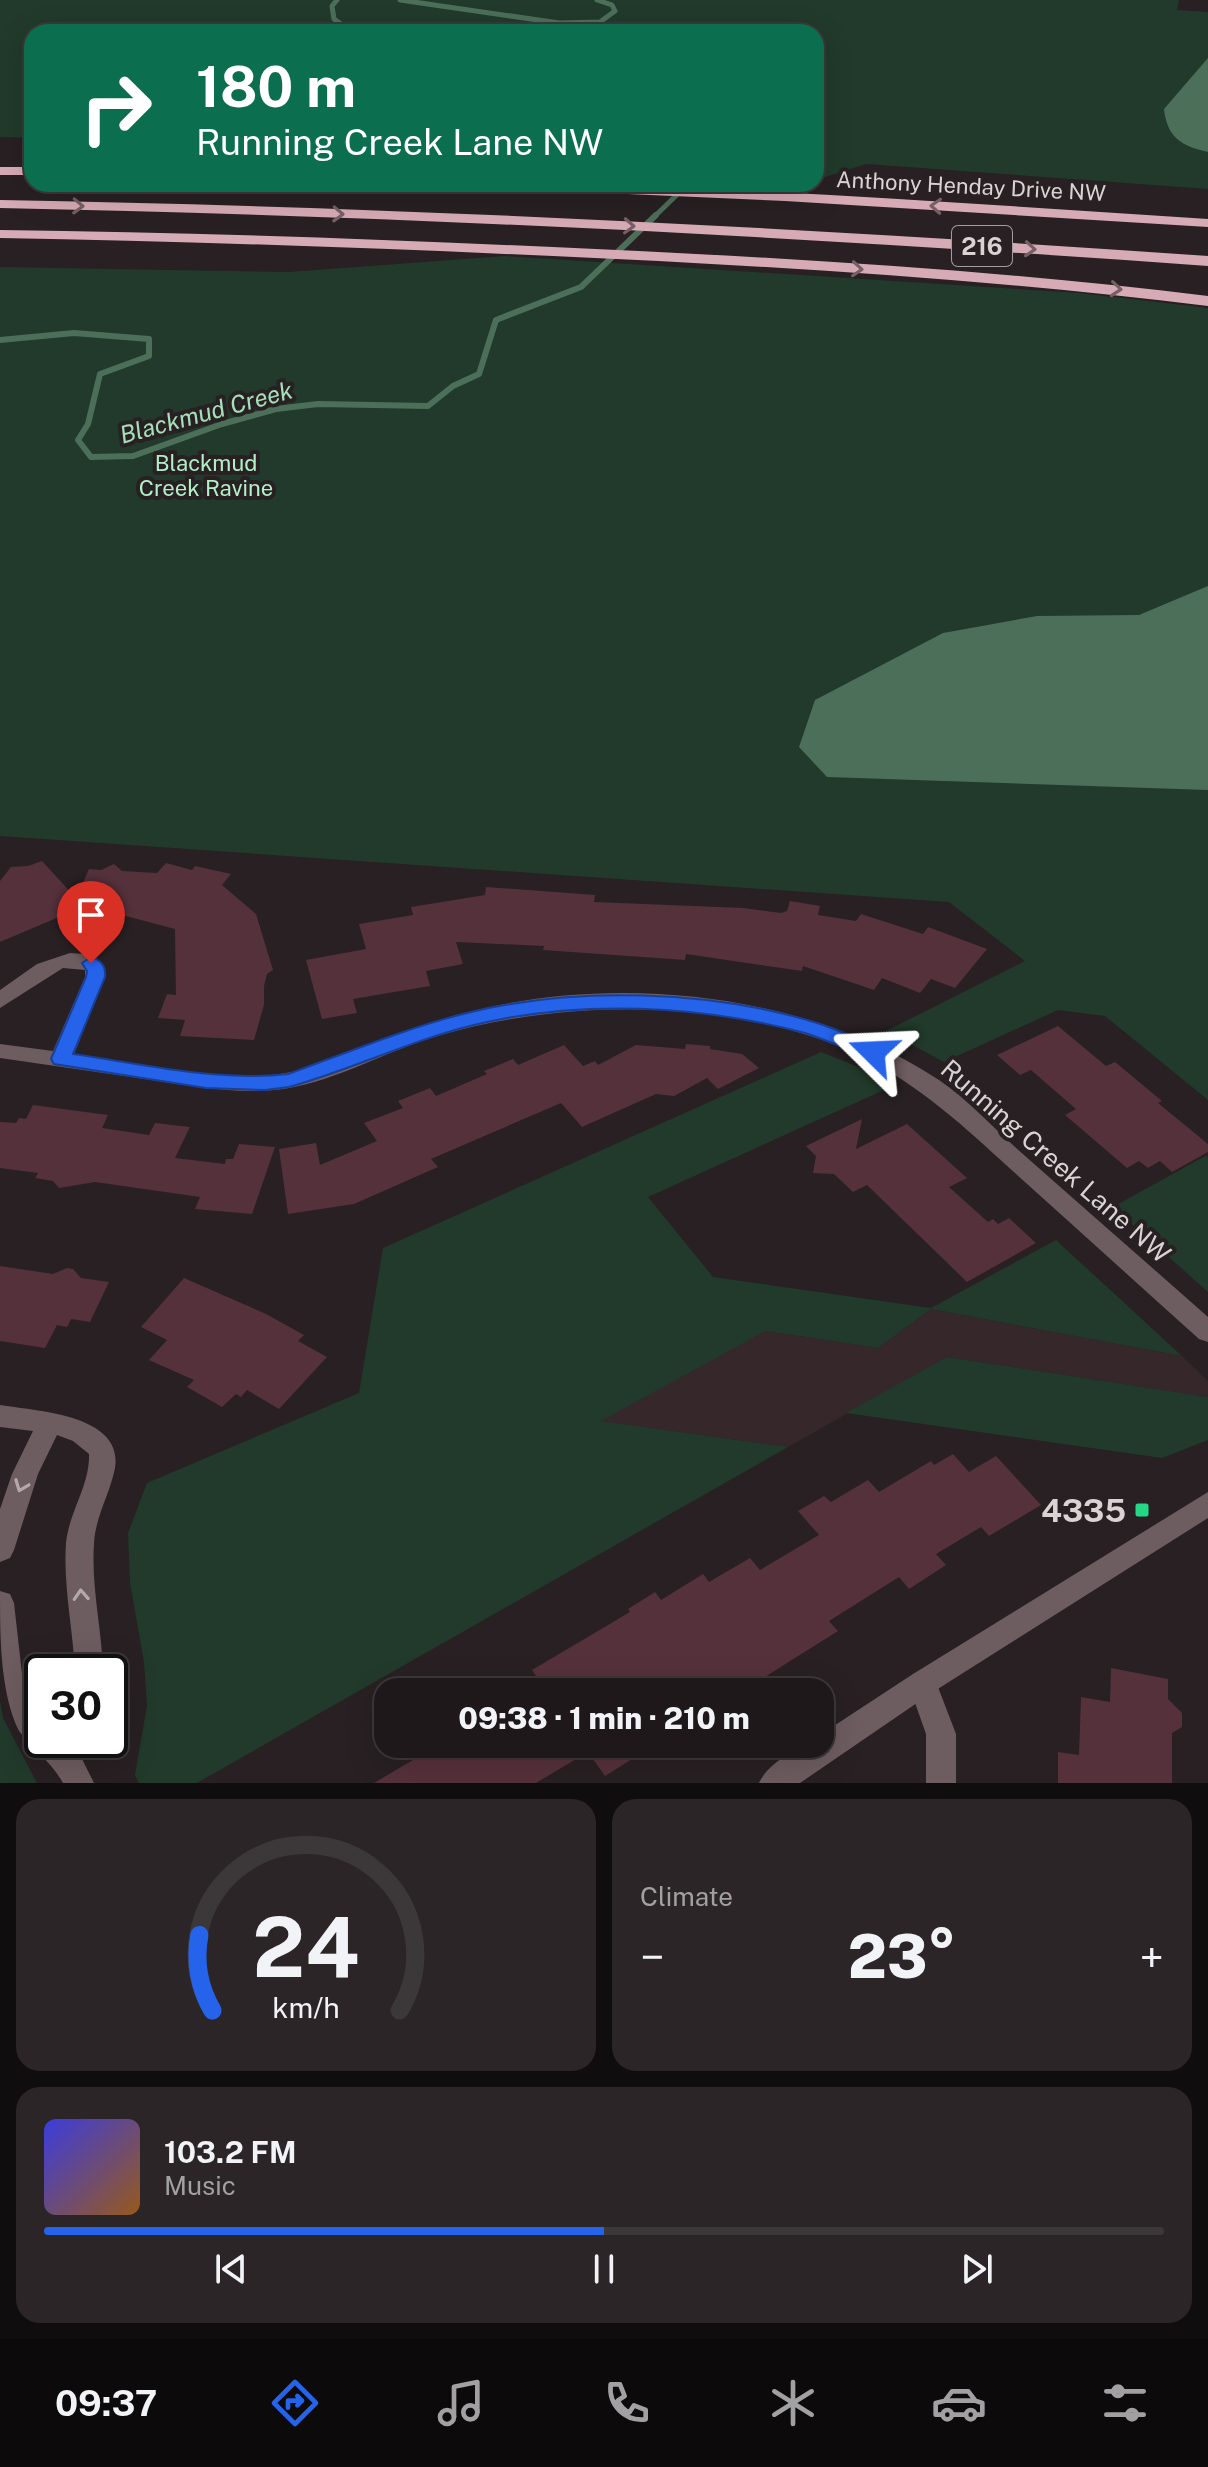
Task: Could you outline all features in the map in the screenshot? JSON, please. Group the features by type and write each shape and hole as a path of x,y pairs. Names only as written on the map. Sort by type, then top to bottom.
{"highway":[{"path":"0,171 24,171"},
{"name":"Anthony Henday Drive NW","path":"683,192 1208,223"},
{"name":"216","path":"0,204 552,222 1208,261"},
{"path":"1069,213 1208,215"},
{"path":"0,234 514,246 1208,273"},
{"path":"730,254 1208,301"}],"street":[{"path":"0,1001 55,963 71,960 95,966 95,977 61,1059"},
{"name":"Running Creek Lane NW","path":"0,1051 206,1081 265,1083 309,1075 431,1030 506,1011 619,1002 730,1010 770,1017 857,1045 889,1059 933,1087 1208,1332"},
{"path":"0,1416 49,1424 88,1435 102,1450 103,1459 83,1522 80,1552 80,1598 87,1654"},
{"path":"0,1550 25,1474 49,1424"},
{"path":"774,1783 923,1683 1208,1504"},
{"path":"0,1603 6,1675 24,1716"},
{"path":"923,1683 941,1734 941,1783"},
{"path":"64,1758 79,1783"}],"shaded area":[{"path":"1208,58 1208,152 1177,139 1168,127 1164,109"},
{"path":"1208,586 1208,790 827,777 799,747 815,700 943,633 1037,616 1139,615"},
{"path":"931,1309 1182,1356 1208,1381 1208,1397 947,1357 788,1447 600,1421 766,1331 878,1348"}],"green space":[{"path":"0,0 1179,0 1177,10 1208,12 1208,189 866,164 824,177 824,24 24,24 24,138 0,137"},
{"name":"Blackmud Creek Ravine","path":"505,256 1079,293 1208,308 1208,1100 1105,1016 1058,1010 944,1062 886,1031 1025,961 949,902 0,836 0,267 289,272"},
{"path":"821,1052 893,1086 648,1197 713,1277 931,1308 1056,1240 1182,1356 931,1309 878,1348 766,1331 601,1421 788,1447 382,1678 374,1678 374,1682 197,1783 139,1783 135,1775 147,1705 144,1662 130,1583 128,1533 147,1483 359,1393 383,1248"},
{"path":"1207,1155 1208,1159 1208,1292 1113,1207"},
{"path":"947,1357 1208,1397 1208,1440 1162,1458 846,1413"},
{"path":"0,1701 3,1718 37,1783 0,1783"}],"building":[{"path":"42,861 76,898 89,869 101,870 114,864 122,871 157,873 166,863 192,870 195,866 231,874 222,885 256,914 273,970 267,974 264,1005 254,1040 180,1036 185,1020 158,1018 167,994 176,995 175,929 122,915 120,921 59,917 0,942 0,881 11,867"},
{"path":"486,887 595,895 594,902 743,908 781,913 787,911 790,901 820,906 818,915 856,921 861,914 923,934 928,927 987,949 955,988 931,979 920,993 882,978 874,990 803,966 802,971 686,954 685,960 543,950 544,946 456,942 463,964 426,971 430,986 353,999 357,1013 322,1019 306,960 366,949 359,924 413,915 411,907 485,895"},
{"path":"1058,1026 1106,1066 1115,1062 1162,1101 1158,1103 1208,1144 1208,1152 1172,1172 1160,1161 1148,1168 1139,1161 1127,1168 1065,1115 1076,1109 1031,1070 1020,1075 997,1055"},
{"path":"686,1044 742,1054 759,1068 718,1089 707,1078 674,1096 656,1094 582,1127 561,1103 431,1159 438,1167 354,1204 288,1214 279,1149 316,1143 320,1165 377,1141 364,1123 403,1108 398,1101 430,1088 436,1096 513,1059 518,1065 564,1045 583,1066 595,1061 598,1065 636,1045 685,1049"},
{"path":"33,1105 108,1115 102,1128 149,1135 155,1123 190,1127 175,1158 225,1164 226,1159 233,1159 239,1144 275,1147 252,1214 195,1209 200,1197 95,1182 59,1188 53,1181 35,1178 38,1173 0,1168 0,1122 16,1123 19,1118 26,1119"},
{"path":"862,1119 856,1149 907,1124 967,1178 949,1187 988,1222 993,1219 998,1224 1009,1218 1036,1243 967,1282 867,1185 853,1192 834,1174 813,1173 816,1156 806,1146"},
{"path":"0,1266 53,1274 67,1268 73,1269 81,1278 109,1282 90,1322 71,1319 67,1327 57,1325 45,1348 0,1341"},
{"path":"184,1278 266,1314 304,1335 298,1341 327,1357 279,1409 247,1390 241,1397 236,1394 222,1407 187,1387 194,1380 149,1360 167,1340 141,1327"},
{"path":"953,1454 969,1472 996,1456 1041,1505 989,1536 981,1527 936,1554 946,1565 909,1589 899,1577 829,1621 838,1631 763,1678 537,1678 532,1670 630,1612 628,1609 655,1592 661,1600 703,1574 709,1582 750,1558 760,1570 819,1535 798,1511 824,1496 831,1502 868,1480 879,1492 931,1461 934,1465"},
{"path":"1111,1668 1168,1679 1168,1699 1182,1713 1182,1727 1172,1733 1172,1783 1058,1783 1058,1752 1079,1755 1081,1697 1110,1702"},
{"path":"416,1758 578,1758 536,1783 374,1783"},
{"path":"592,1758 634,1758 605,1776"}],"waterway":[{"name":"Blackmud Creek","path":"337,0 332,6 334,19 341,24"},
{"name":"Blackmud Creek","path":"400,0 559,23 600,22 615,11 612,5 597,0"},
{"name":"Blackmud Creek","path":"654,217 680,192"},
{"name":"Blackmud Creek","path":"0,340 74,333 149,339 149,356 100,374 88,424 78,440 91,457 133,456 222,424 276,409 318,404 428,406 453,386 479,374 496,320 581,287 656,215"}],"place":[{"name":"4335","path":"1142,1510"}],"route":[{"path":"91,963 95,966 95,977 61,1059 206,1081 265,1083 289,1080 467,1019 506,1011 581,1003 619,1002 730,1010 812,1028 873,1052"}]}
